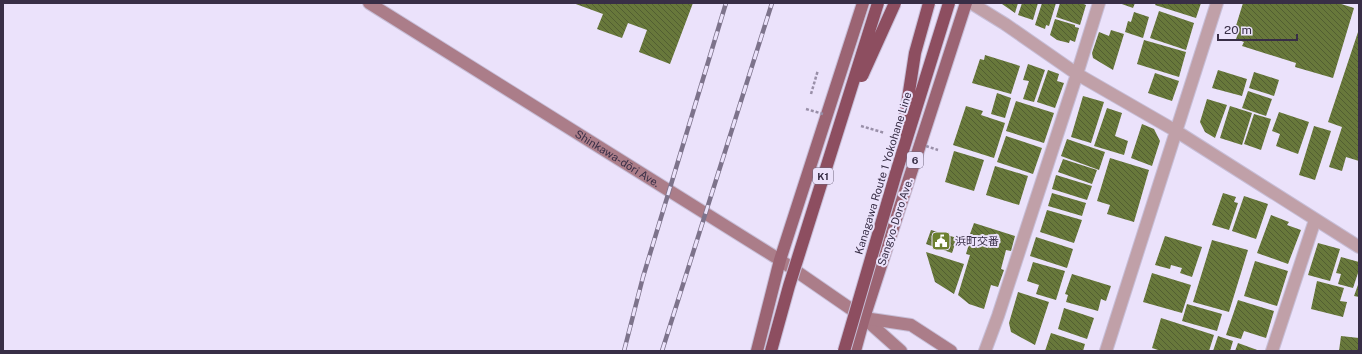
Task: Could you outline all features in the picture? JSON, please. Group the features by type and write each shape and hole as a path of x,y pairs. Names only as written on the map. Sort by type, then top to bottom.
{"highway":[{"name":"K1","path":"771,351 789,286 878,3"},
{"path":"838,128 895,3"},
{"path":"896,173 915,53 929,3"},
{"name":"Kanagawa Route 1 Yokohane Line","path":"844,351 896,173 949,3"}],"main road":[{"name":"Shinkawa-dōri Ave.","path":"369,3 780,260 864,318 901,351"},
{"path":"757,351 780,260 863,3"},
{"name":"Sangyo-Doro Ave.","path":"855,351 864,318 966,3"},
{"name":"Shinkawa-dōri Ave.","path":"864,318 911,325 951,351"}],"street":[{"path":"971,3 1005,24 1077,74 1176,131 1359,247"},
{"path":"984,351 1000,309 1099,3"},
{"path":"1106,351 1217,3"},
{"path":"1272,351 1315,220"}],"path":[{"path":"810,96 818,70"},
{"path":"808,102 806,109 828,116"},
{"path":"858,125 887,134"},
{"path":"924,146 938,150"}],"building":[{"path":"573,3 693,3 670,64 639,52 647,30 628,23 622,38 597,29 603,14"},
{"path":"1018,3 1015,13 1002,4"},
{"path":"1022,3 1038,3 1033,20 1018,15"},
{"path":"1042,3 1056,3 1049,26 1046,25 1045,29 1035,25"},
{"path":"1060,3 1081,3 1086,5 1080,25 1056,17"},
{"path":"1119,3 1135,3 1133,8"},
{"path":"1156,3 1201,3 1196,18 1155,5"},
{"path":"1243,3 1338,3 1354,8 1333,78 1295,67 1296,63 1242,46 1244,42 1236,39 1239,31 1235,29"},
{"path":"1159,11 1194,23 1186,50 1150,38"},
{"path":"1134,12 1149,17 1143,38 1125,32 1128,21 1131,22"},
{"path":"1055,19 1075,25 1075,27 1079,28 1075,42 1070,40 1069,43 1057,40 1050,35"},
{"path":"1359,29 1359,161 1346,157 1342,171 1329,167 1342,127 1328,122"},
{"path":"1111,30 1124,34 1113,70 1093,58 1092,53 1099,32 1109,36"},
{"path":"1144,40 1186,52 1179,77 1137,64"},
{"path":"985,55 1020,66 1011,94 972,83 980,59 984,60"},
{"path":"1028,64 1045,70 1034,102 1023,99 1029,81 1023,80"},
{"path":"1048,70 1059,74 1057,81 1064,83 1055,108 1037,102"},
{"path":"1218,70 1247,79 1242,96 1212,88"},
{"path":"1254,72 1279,80 1274,96 1249,88"},
{"path":"1155,73 1179,81 1172,101 1148,93"},
{"path":"1248,91 1272,99 1266,116 1242,108"},
{"path":"997,93 1011,98 1005,118 991,114"},
{"path":"1083,96 1104,102 1091,143 1071,137"},
{"path":"1207,99 1227,105 1215,138 1205,132 1200,122"},
{"path":"1016,101 1054,113 1044,143 1006,131"},
{"path":"966,106 983,111 981,115 1005,123 994,158 953,145"},
{"path":"1230,106 1252,113 1242,145 1220,138"},
{"path":"1107,108 1122,113 1115,136 1128,141 1124,155 1094,146"},
{"path":"1279,112 1309,122 1298,154 1276,146 1280,134 1272,131"},
{"path":"1254,114 1271,119 1261,150 1244,144"},
{"path":"1142,124 1154,129 1160,141 1152,166 1131,158"},
{"path":"1314,126 1331,131 1315,180 1299,175"},
{"path":"1006,136 1042,148 1033,174 997,162"},
{"path":"1067,139 1105,152 1099,170 1061,156"},
{"path":"954,151 984,160 974,191 945,182"},
{"path":"1110,158 1149,170 1134,222 1107,214 1110,205 1097,201"},
{"path":"1063,159 1097,170 1092,184 1058,172"},
{"path":"995,166 1028,176 1019,205 986,195"},
{"path":"1056,175 1092,186 1087,200 1052,189"},
{"path":"1052,193 1086,203 1082,216 1048,206"},
{"path":"1223,193 1236,197 1234,202 1238,203 1229,230 1212,225"},
{"path":"1244,196 1268,204 1256,239 1232,231"},
{"path":"1047,210 1082,220 1074,243 1040,232"},
{"path":"1271,215 1289,222 1287,225 1301,230 1288,264 1257,253"},
{"path":"974,223 1015,236 1011,251 1006,250 1001,269 1004,270 998,287 991,285 984,309 969,304 958,295 970,255 966,254 969,244 973,245 976,236 970,234"},
{"name":"浜町交番","path":"931,230 957,238 952,253 926,244"},
{"path":"1165,236 1202,247 1192,277 1180,273 1182,268 1171,265 1170,269 1155,265"},
{"path":"1036,237 1073,249 1067,268 1030,256"},
{"path":"1212,240 1248,250 1229,312 1193,302"},
{"path":"1318,243 1340,249 1330,281 1308,275"},
{"path":"926,252 964,264 954,294 935,282"},
{"path":"1341,257 1359,262 1359,270 1353,288 1338,284 1341,274 1336,273"},
{"path":"1255,261 1288,271 1277,306 1244,296"},
{"path":"1033,262 1065,271 1056,300 1036,294 1039,285 1027,281"},
{"path":"1152,273 1191,285 1182,313 1143,302"},
{"path":"1072,274 1111,286 1106,301 1101,299 1098,311 1066,302 1068,295 1065,294"},
{"path":"1317,281 1344,288 1340,301 1347,302 1343,317 1311,309"},
{"path":"1359,282 1359,297 1354,296"},
{"path":"1018,292 1049,302 1035,345 1011,332 1009,323"},
{"path":"1238,300 1274,311 1266,338 1244,331 1241,339 1226,335"},
{"path":"1187,304 1222,314 1217,331 1182,321"},
{"path":"1064,308 1094,318 1087,339 1058,329"},
{"path":"1161,318 1214,335 1209,351 1161,351 1152,348"},
{"path":"1051,333 1085,344 1083,351 1045,351"},
{"path":"1218,336 1233,341 1230,351 1213,351"},
{"path":"1341,336 1359,338 1359,351 1339,351"},
{"path":"1238,343 1260,351 1235,351"}],"railway":[{"path":"624,351 643,277 726,3"},
{"path":"662,351 772,3"}],"place":[{"name":"浜町交番","path":"941,241"}]}
